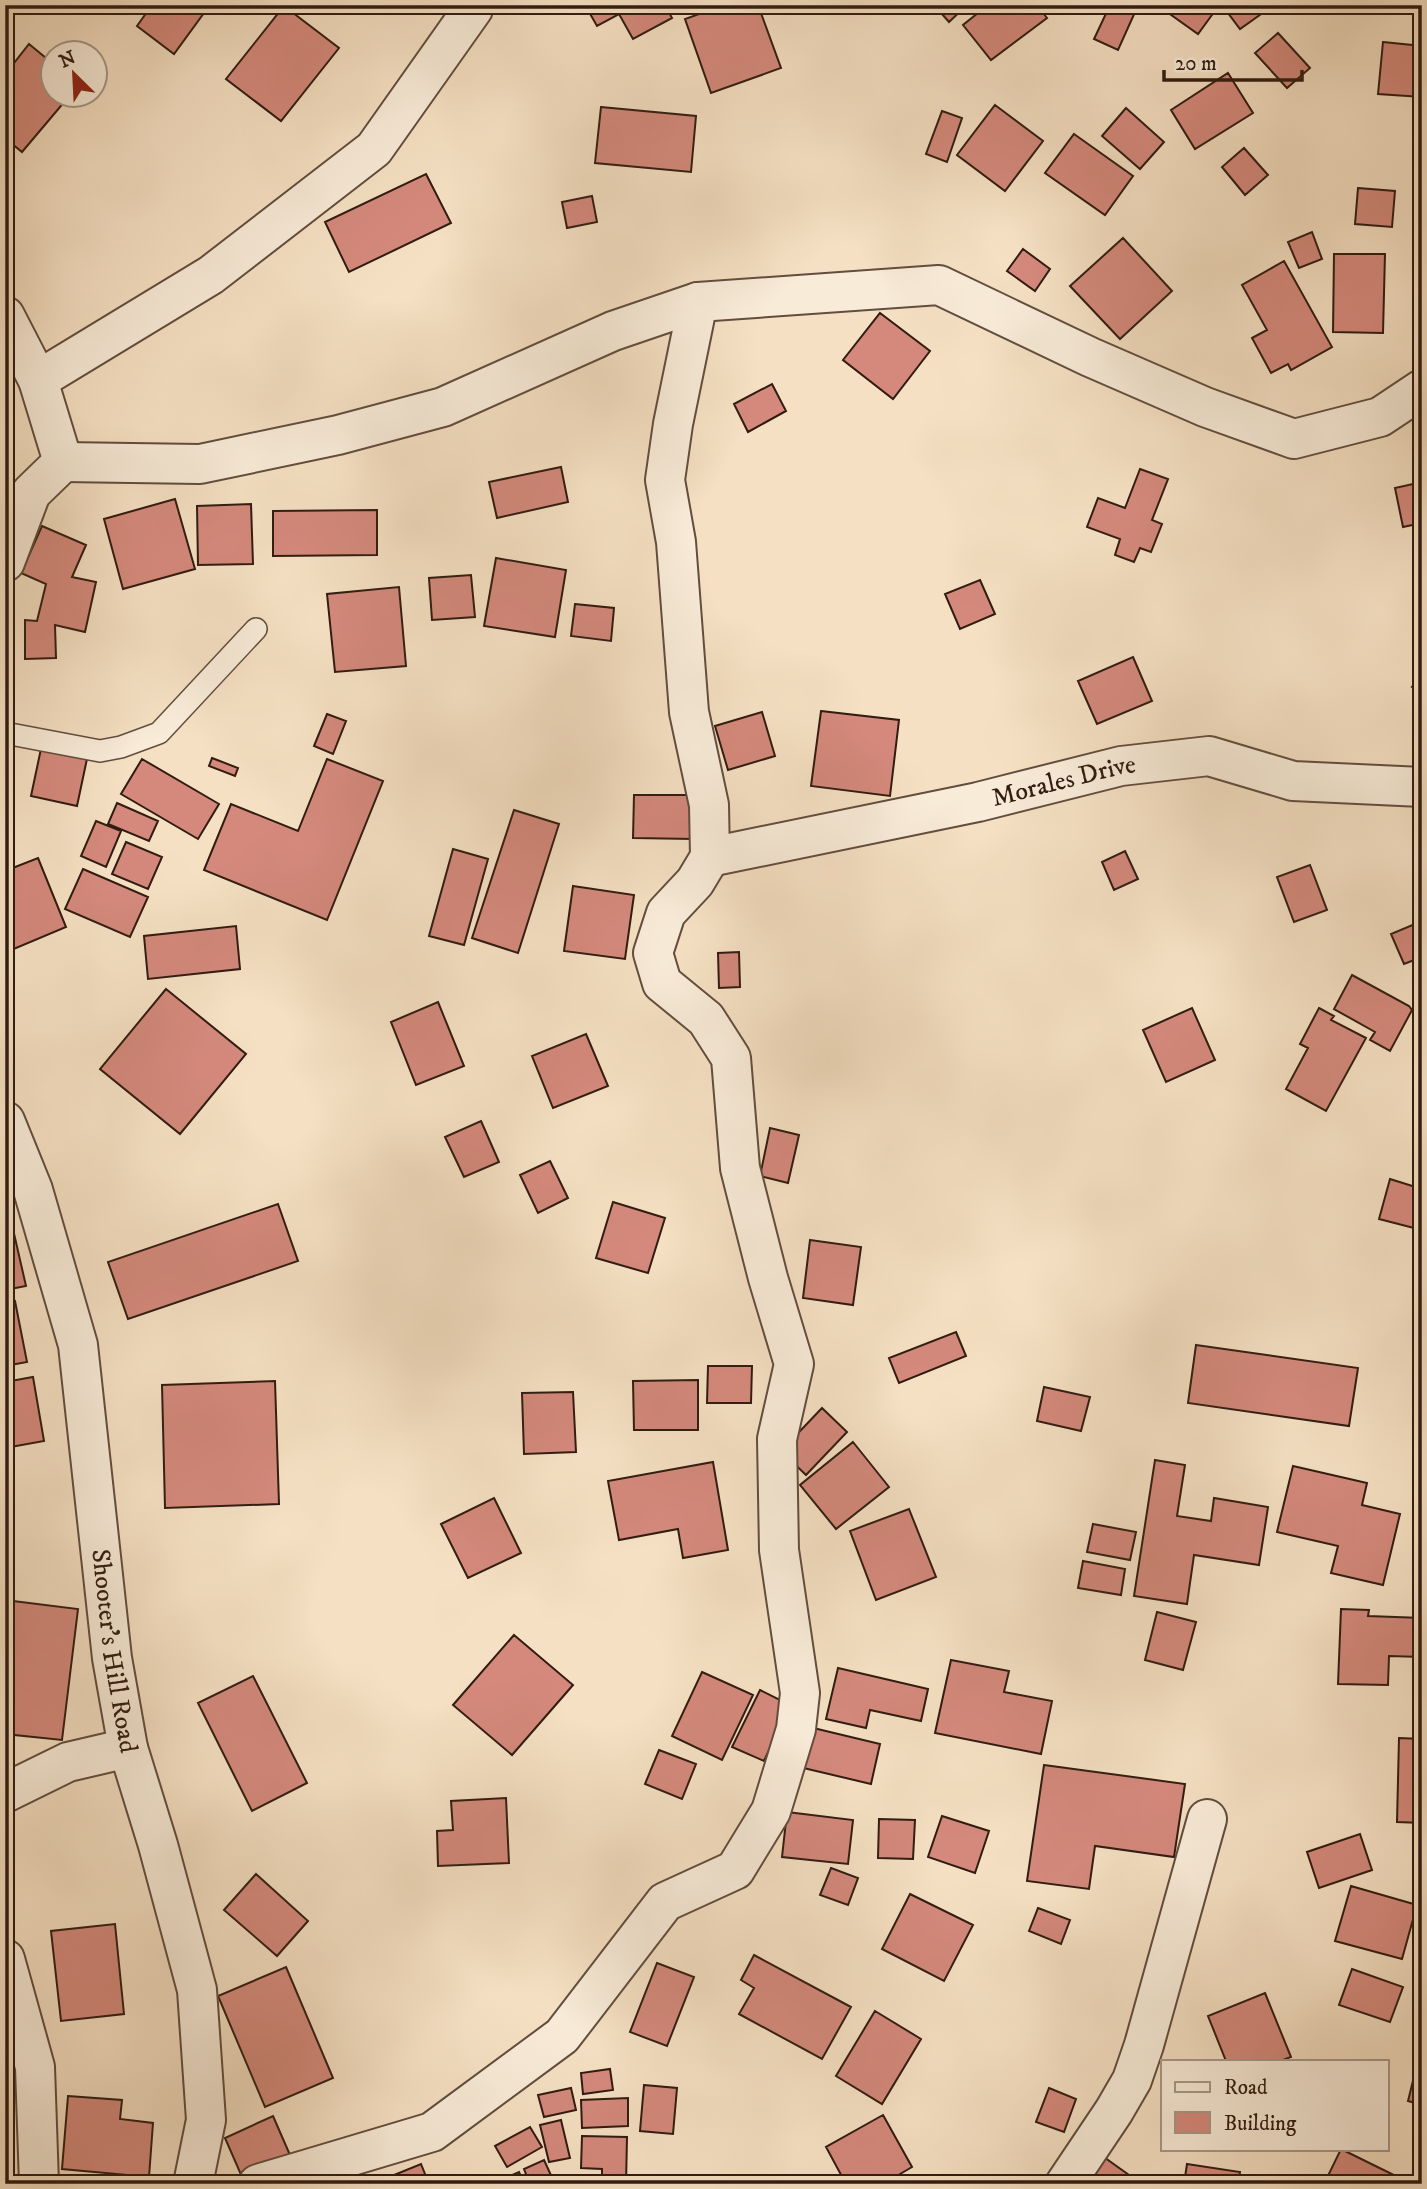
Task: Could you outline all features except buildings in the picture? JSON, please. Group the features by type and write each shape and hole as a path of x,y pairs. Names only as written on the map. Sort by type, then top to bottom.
{"street":[{"path":"38,380 211,275 374,149 473,9"},
{"path":"5,562 32,493 62,462 200,464 338,435 443,407 614,331 698,302 939,285 1115,368 1205,407 1294,439 1380,417 1422,389"},
{"path":"258,2184 432,2132 562,2036 664,1902 735,1870 771,1811 796,1729 800,1693 779,1550 777,1439 794,1364 768,1278 740,1168 731,1058 706,1019 662,983 653,953 666,913 695,882 710,857 709,805 689,712 676,542 665,480 673,424 698,302"},
{"path":"5,317 38,380 62,462"},
{"name":"Morales Drive","path":"710,857 978,802 1121,766 1209,757 1293,781 1422,787"},
{"name":"Shooter's Hill Road","path":"5,1121 19,1194 78,1345 112,1658 128,1748 158,1845 197,1990 206,2120 193,2184"},
{"path":"5,1793 68,1762 128,1748"},
{"path":"1065,2184 1132,2080 1207,1819"},
{"path":"5,1959 35,2067 40,2184"}],"lane":[{"path":"5,733 100,751 121,747 159,733 256,629"}]}
